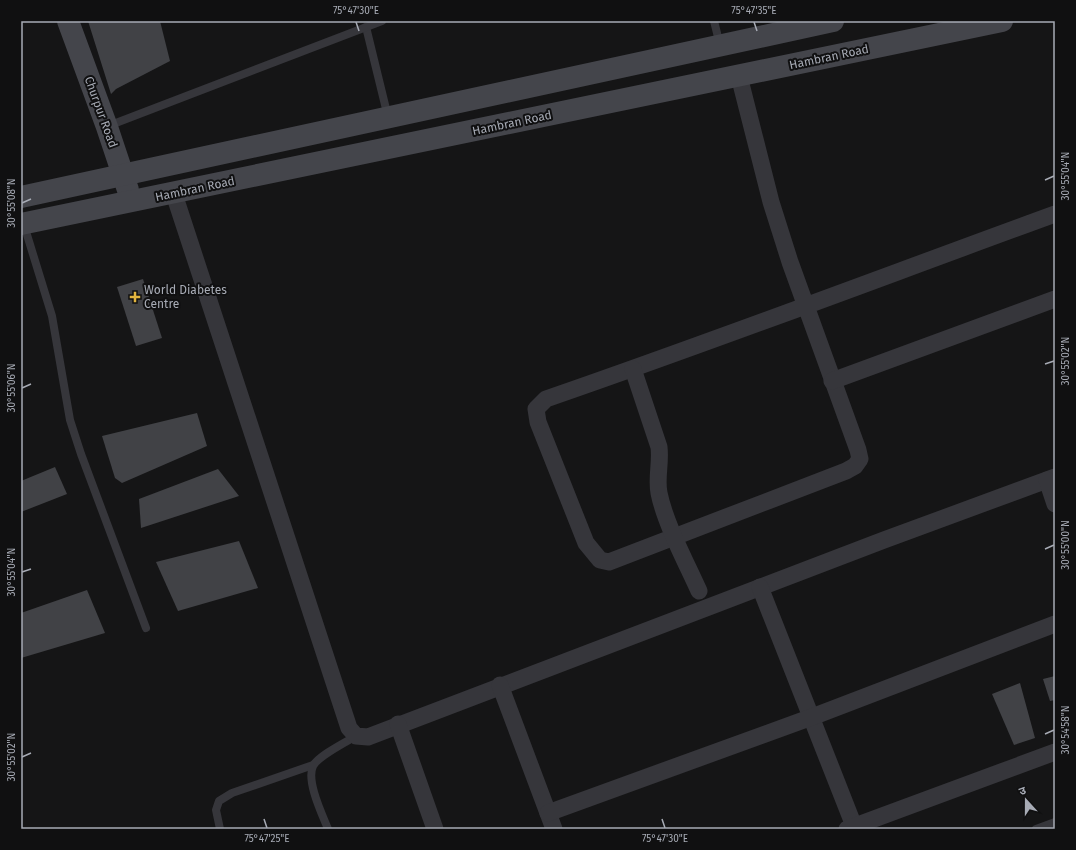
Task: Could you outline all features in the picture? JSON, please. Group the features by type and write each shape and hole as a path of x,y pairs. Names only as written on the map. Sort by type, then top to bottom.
{"main road":[{"name":"Churpur Road","path":"68,21 107,127 132,202"},
{"path":"21,197 833,21"},
{"name":"Hambran Road","path":"22,224 174,194 1002,21"}],"street":[{"path":"739,76 771,202 804,306 858,450 860,459 855,466 675,537 609,562 600,560 586,543 538,422 536,409 546,399 633,369 804,306 1055,214"},
{"path":"174,194 349,728 356,736 368,737 398,724 760,586 1051,479 1055,504"},
{"path":"832,381 1055,299"},
{"path":"633,369 659,447 661,459 658,483 659,494 675,537 699,591"},
{"path":"760,586 812,717 851,828 1055,752"},
{"path":"500,685 551,821 812,717 1055,624"},
{"path":"398,724 435,829"}],"lane":[{"path":"107,127 382,21"},
{"path":"714,21 720,45"},
{"path":"366,27 388,118"},
{"path":"22,224 52,316 70,420 80,454 146,628"},
{"path":"220,829 216,810 219,800 232,793 313,766 322,757 356,736"},
{"path":"313,766 311,778 328,829"},
{"path":"1036,829 1055,822"}],"building":[{"path":"88,21 160,21 170,61 116,89 111,94"},
{"path":"143,279 162,338 136,346 117,287"},
{"path":"197,413 207,446 122,483 115,478 102,436"},
{"path":"55,467 67,494 21,512 21,481"},
{"path":"218,469 239,496 141,528 139,499"},
{"path":"239,541 258,588 178,611 156,562"},
{"path":"87,590 105,633 21,658 21,613"},
{"path":"1055,676 1055,700 1050,701 1043,679"},
{"path":"1020,683 1035,738 1014,745 992,694"}],"place":[{"name":"World Diabetes Centre","path":"135,297"}]}
